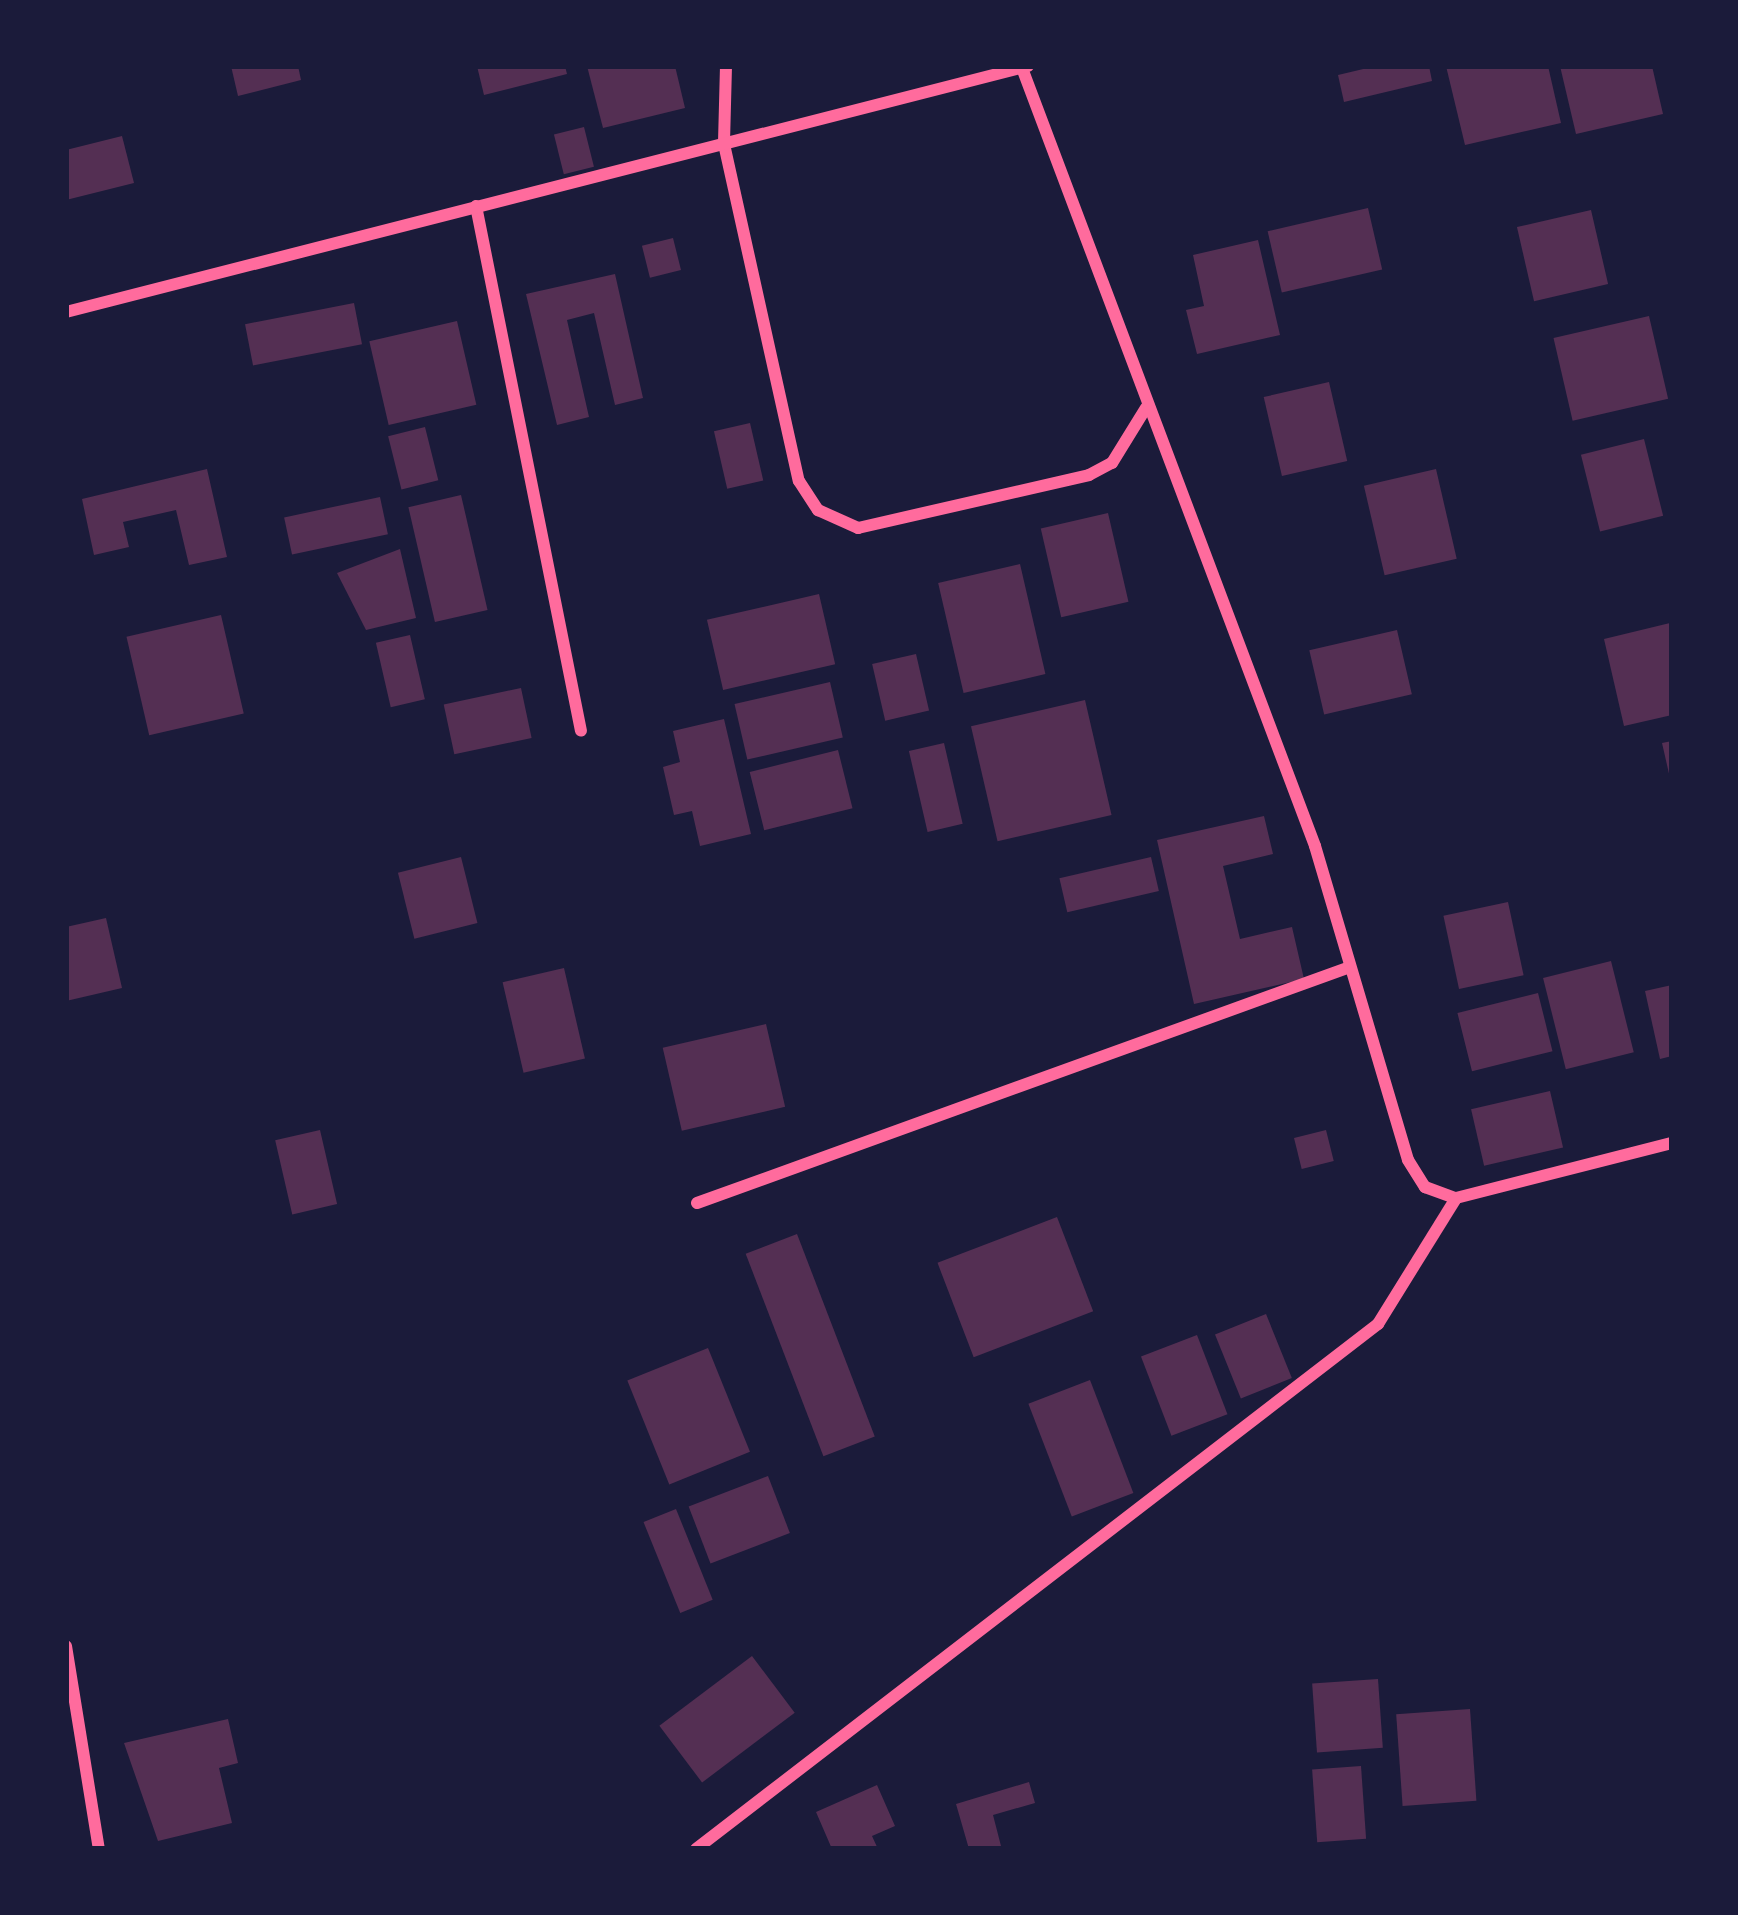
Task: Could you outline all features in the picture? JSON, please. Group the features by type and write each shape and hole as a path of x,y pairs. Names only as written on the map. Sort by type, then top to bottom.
{"street":[{"path":"727,66 724,144 799,481 838,524 1089,475 1112,464 1146,408"},
{"path":"961,66 972,82"},
{"path":"66,312 1025,67 1350,967 1408,1160 1425,1187 1456,1198 1672,1143"},
{"path":"476,206 581,731"},
{"path":"697,1203 1350,967"},
{"path":"696,1849 1378,1324 1456,1198"},
{"path":"66,1646 99,1849"}],"building":[{"path":"231,66 298,66 301,80 238,96"},
{"path":"477,66 565,66 567,74 484,95"},
{"path":"587,66 675,66 685,108 603,128"},
{"path":"1376,66 1429,66 1432,81 1344,102 1338,75"},
{"path":"1446,66 1548,66 1561,123 1465,145"},
{"path":"1560,66 1652,66 1663,114 1576,134"},
{"path":"584,127 594,167 564,174 554,134"},
{"path":"122,136 134,183 66,200 66,150"},
{"path":"1368,208 1382,269 1282,293 1268,231"},
{"path":"1591,210 1608,284 1534,301 1517,227"},
{"path":"673,238 681,270 650,278 642,246"},
{"path":"1258,240 1280,335 1197,354 1186,310 1204,306 1193,255"},
{"path":"615,274 643,398 615,405 594,313 567,320 589,417 557,425 526,294"},
{"path":"354,303 362,344 253,365 245,324"},
{"path":"1649,316 1668,399 1573,421 1554,338"},
{"path":"457,321 476,405 389,425 369,341"},
{"path":"1329,382 1347,461 1282,476 1264,397"},
{"path":"750,423 763,480 727,489 714,431"},
{"path":"425,427 438,480 401,490 388,436"},
{"path":"1644,439 1663,516 1600,531 1581,455"},
{"path":"207,469 227,557 189,565 176,510 123,522 129,547 94,555 82,499"},
{"path":"1436,469 1457,559 1385,575 1364,486"},
{"path":"461,495 488,610 435,622 408,507"},
{"path":"380,497 388,534 292,555 284,517"},
{"path":"1108,513 1128,602 1061,617 1041,529"},
{"path":"400,549 416,618 366,630 337,573"},
{"path":"1020,564 1045,674 964,693 938,583"},
{"path":"819,594 835,664 723,690 707,620"},
{"path":"221,615 244,713 149,735 126,637"},
{"path":"1670,623 1672,715 1624,726 1604,639"},
{"path":"1397,630 1412,694 1324,715 1309,650"},
{"path":"410,635 425,699 391,707 376,643"},
{"path":"916,654 929,711 885,721 872,664"},
{"path":"830,682 843,738 747,760 735,704"},
{"path":"521,688 532,738 454,754 444,704"},
{"path":"1085,700 1112,815 998,841 971,726"},
{"path":"724,719 751,834 700,846 692,811 674,815 663,767 680,762 673,731"},
{"path":"1672,741 1672,778 1670,778 1662,743"},
{"path":"944,743 963,824 928,832 909,751"},
{"path":"838,750 853,808 764,830 750,772"},
{"path":"1264,816 1273,854 1223,866 1240,939 1292,927 1304,979 1194,1004 1157,840"},
{"path":"461,857 477,923 414,939 398,873"},
{"path":"1151,857 1159,891 1067,912 1059,878"},
{"path":"1508,902 1524,975 1459,989 1443,916"},
{"path":"106,918 122,988 66,1001 66,927"},
{"path":"1611,961 1634,1052 1566,1069 1543,978"},
{"path":"564,968 585,1059 524,1073 503,982"},
{"path":"1672,985 1672,1056 1660,1059 1645,991"},
{"path":"1538,993 1553,1051 1472,1071 1457,1013"},
{"path":"766,1024 785,1107 682,1131 663,1048"},
{"path":"1550,1091 1563,1148 1484,1166 1471,1109"},
{"path":"320,1130 337,1204 292,1214 275,1140"},
{"path":"1326,1130 1334,1161 1302,1169 1294,1138"},
{"path":"1057,1217 1093,1311 974,1357 938,1263"},
{"path":"797,1234 875,1437 823,1456 746,1254"},
{"path":"1266,1314 1292,1378 1241,1399 1215,1335"},
{"path":"1197,1335 1227,1414 1171,1436 1141,1357"},
{"path":"708,1348 750,1452 669,1484 627,1381"},
{"path":"1090,1380 1133,1493 1072,1517 1028,1404"},
{"path":"768,1476 790,1533 711,1563 689,1506"},
{"path":"676,1509 713,1600 680,1613 644,1522"},
{"path":"752,1656 795,1713 702,1783 659,1726"},
{"path":"1378,1679 1383,1748 1317,1752 1312,1684"},
{"path":"1470,1709 1476,1801 1403,1806 1396,1714"},
{"path":"228,1719 238,1763 219,1768 232,1823 158,1841 124,1743"},
{"path":"1361,1766 1366,1839 1317,1842 1312,1769"},
{"path":"1029,1782 1035,1803 993,1815 1001,1846 969,1849 956,1804"},
{"path":"877,1785 895,1826 872,1836 878,1849 832,1849 816,1812"}]}
